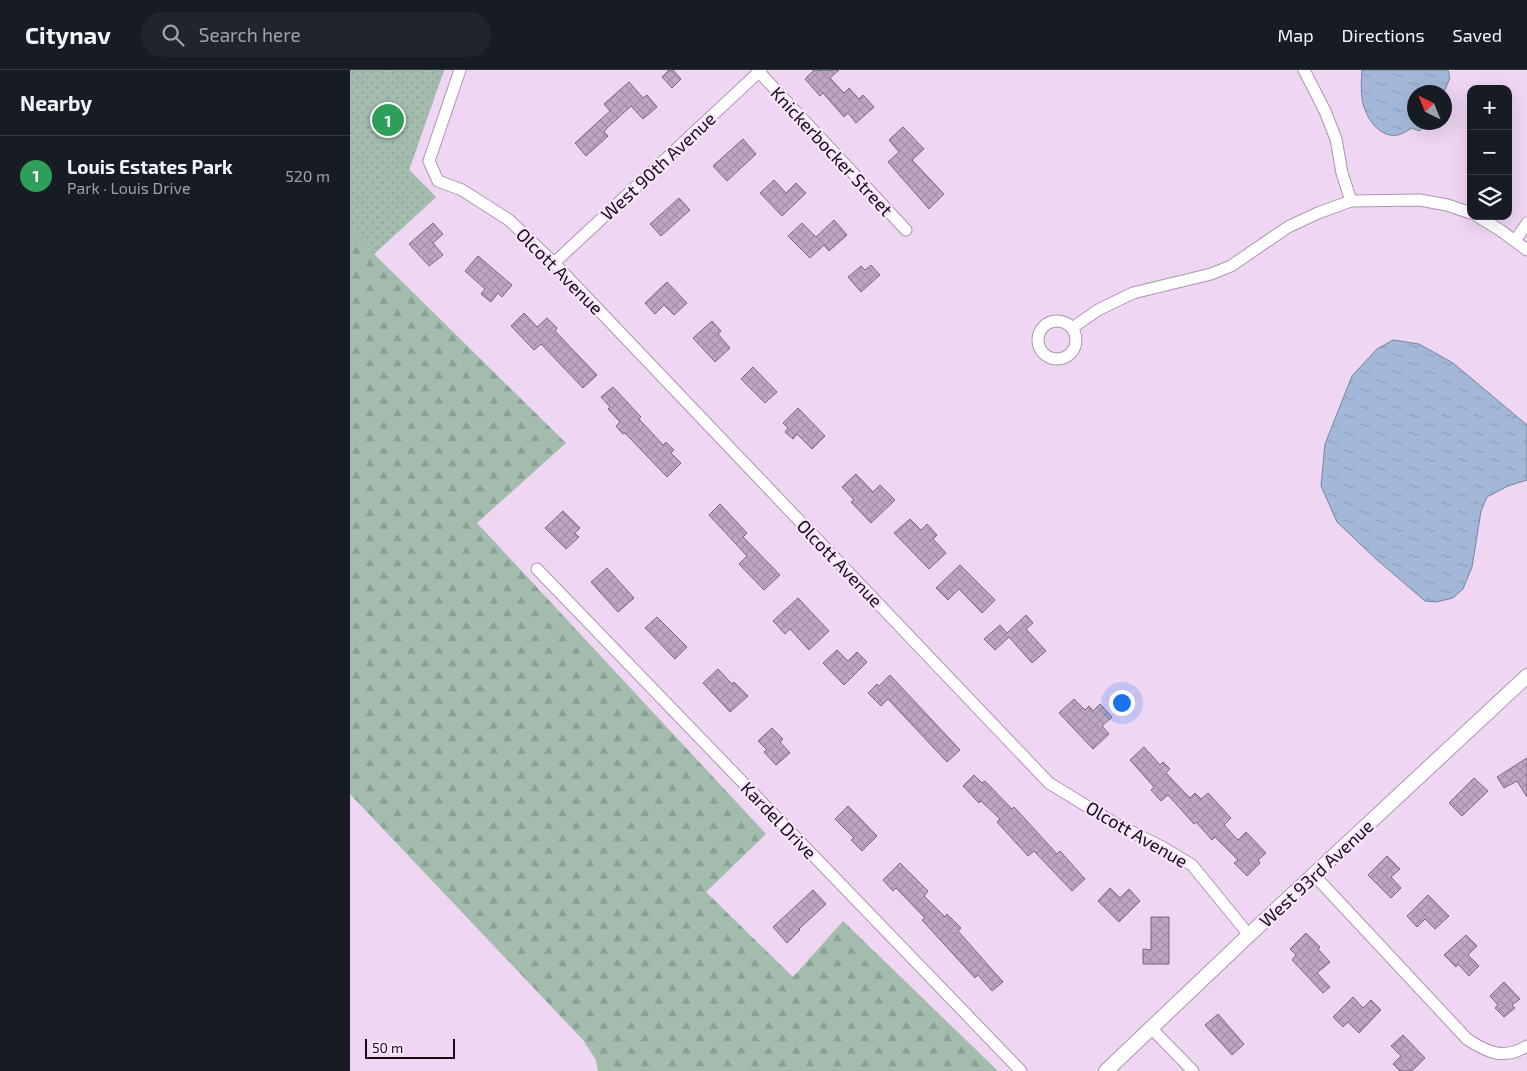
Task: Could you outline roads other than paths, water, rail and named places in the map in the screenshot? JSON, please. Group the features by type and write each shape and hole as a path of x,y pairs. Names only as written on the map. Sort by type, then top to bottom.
{"street":[{"name":"Olcott Avenue","path":"460,70 429,160 438,181 462,190 510,220 554,263 1049,783 1116,824 1162,847 1192,865 1249,935"},
{"path":"1304,70 1336,139 1342,173 1351,201"},
{"name":"Knickerbocker Street","path":"760,71 906,230"},
{"name":"West 90th Avenue","path":"554,263 760,71"},
{"path":"1072,328 1098,310 1133,293 1203,276 1231,266 1288,227 1351,201 1420,200 1447,205 1467,212"},
{"path":"1483,220 1527,250"},
{"path":"1515,241 1527,223"},
{"name":"Kardel Drive","path":"537,569 1021,1071"},
{"name":"West 93rd Avenue","path":"1106,1071 1527,676"},
{"path":"1314,875 1467,1039 1482,1049 1498,1054 1518,1051 1527,1046"},
{"path":"1151,1028 1193,1071"}],"water":[{"path":"1362,70 1448,70 1450,78 1447,85 1407,85 1408,130 1393,135 1379,130 1368,117 1364,107 1361,86"},
{"path":"1393,340 1419,344 1453,363 1527,425 1527,480 1508,486 1487,497 1481,511 1472,567 1463,589 1453,598 1436,602 1425,601 1337,522 1321,486 1325,444 1352,376 1377,349"}],"place":[{"name":"Louis Estates Park","path":"388,120"}]}
